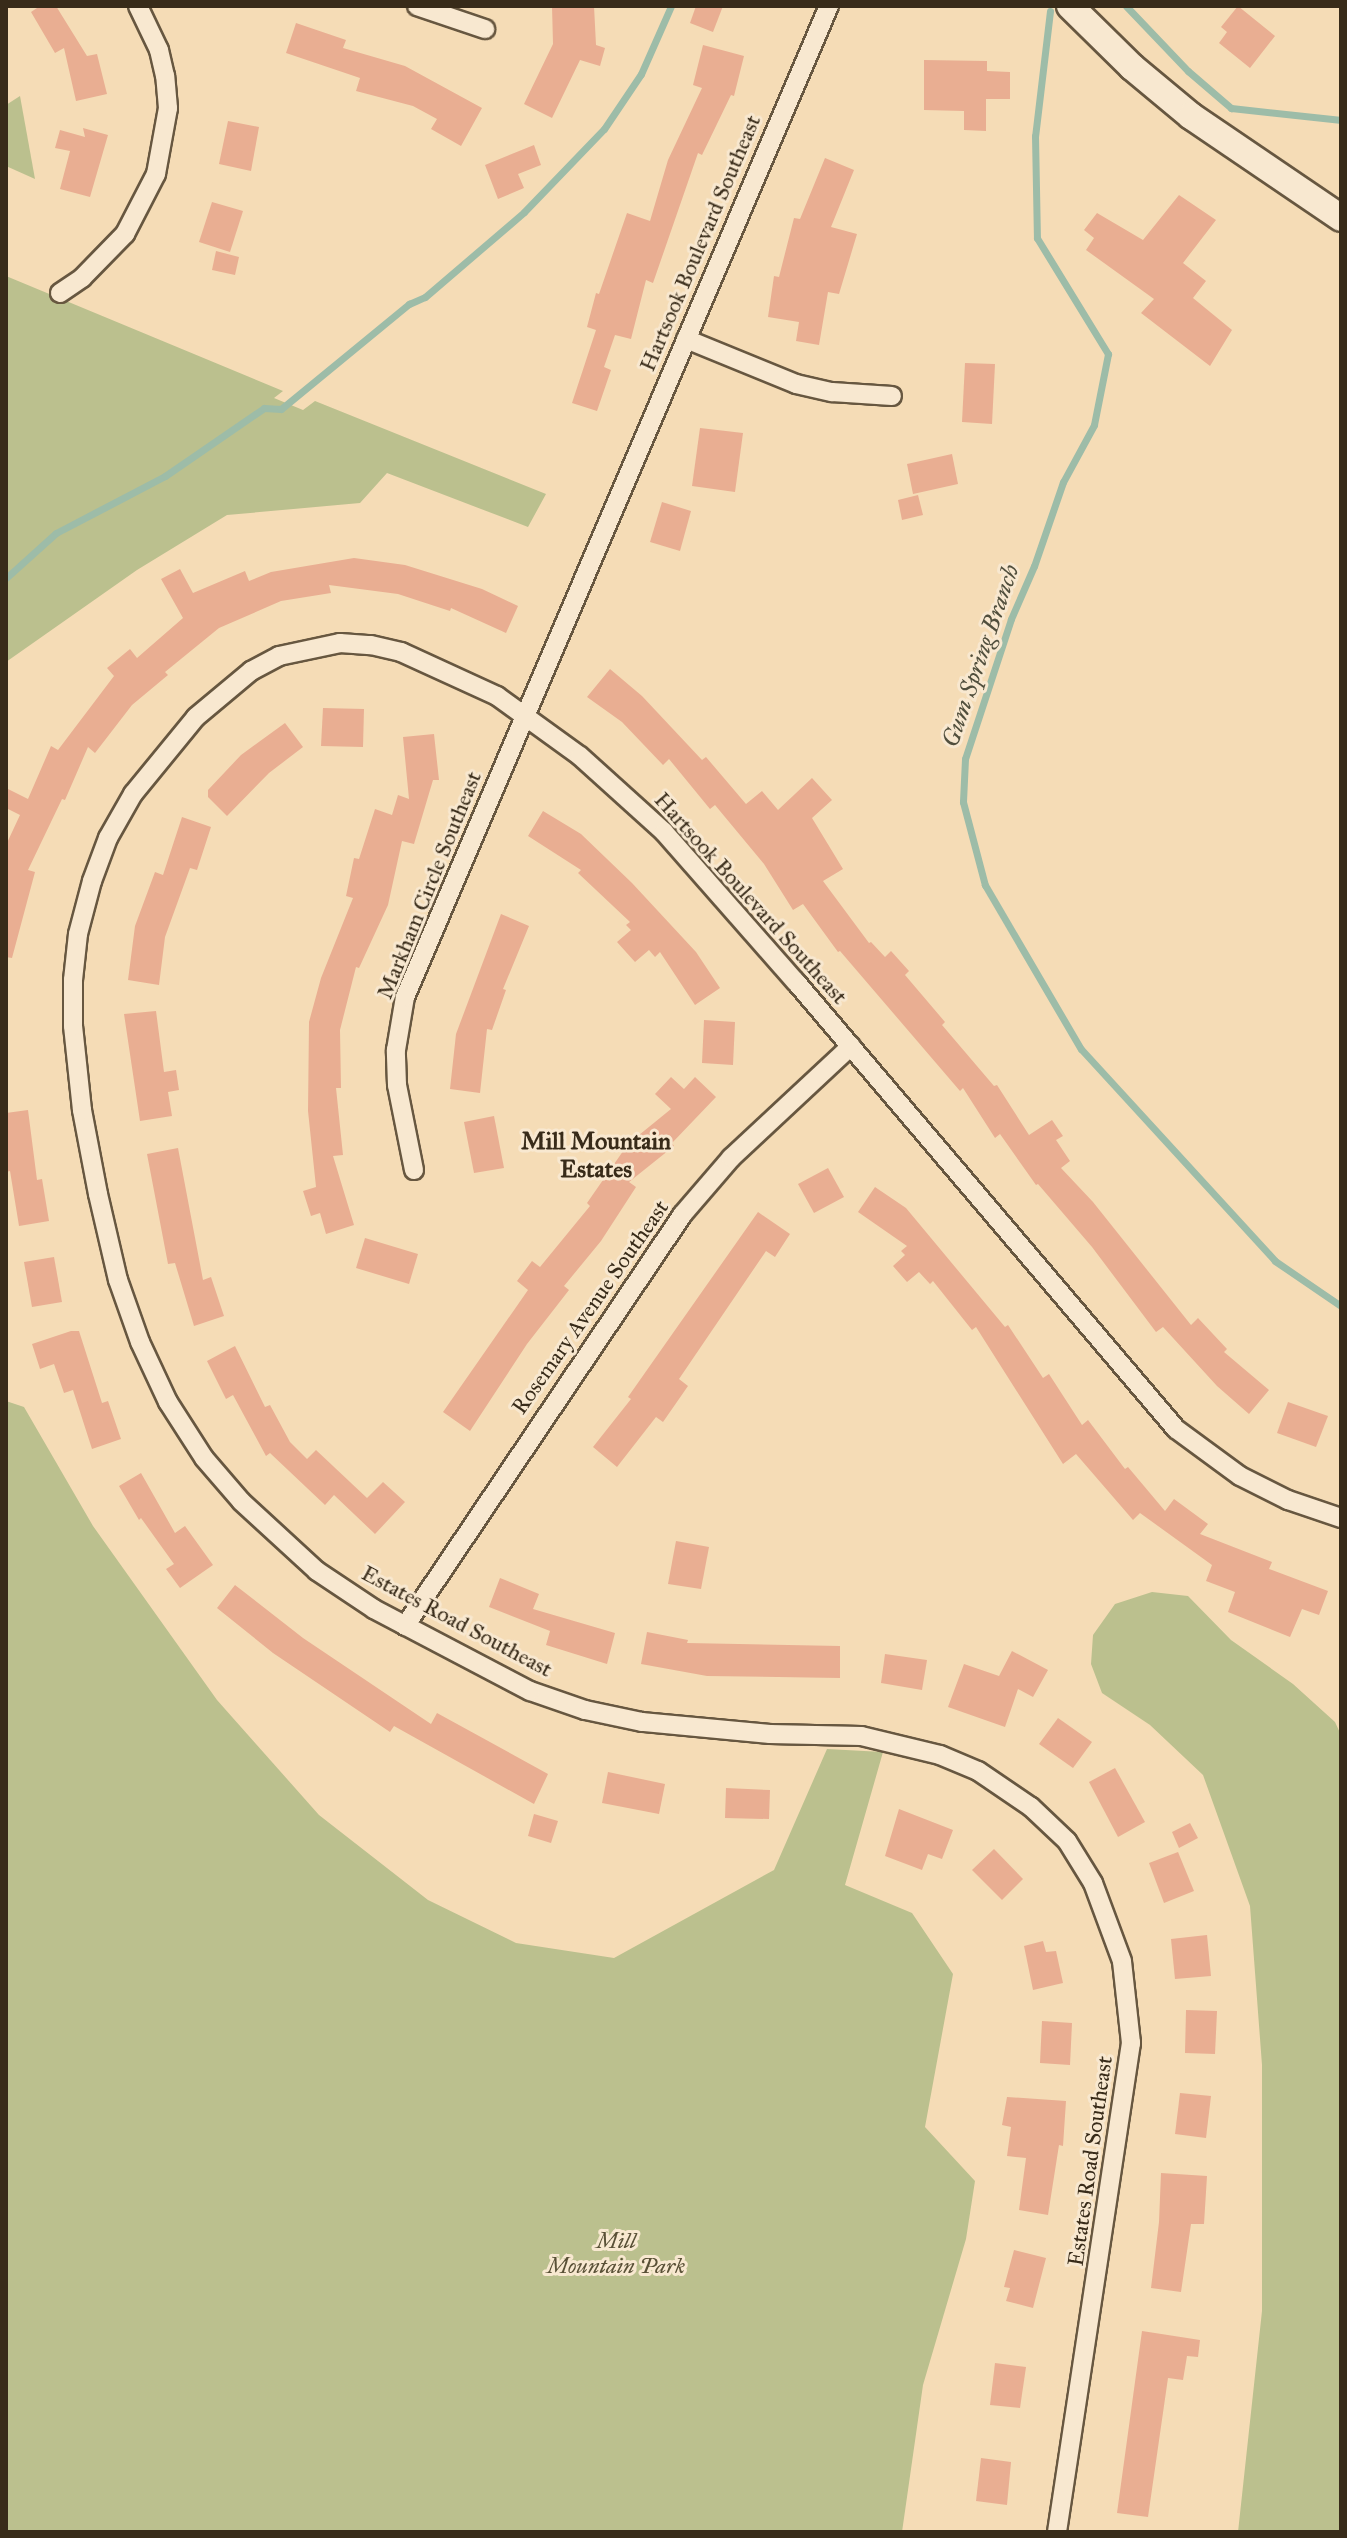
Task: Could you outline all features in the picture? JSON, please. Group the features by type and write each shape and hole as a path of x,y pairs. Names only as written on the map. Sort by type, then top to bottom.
{"street":[{"path":"60,293 99,263 125,234 156,174 168,108 165,76 159,50 138,6"},
{"path":"417,6 485,29"},
{"name":"Hartsook Boulevard Southeast","path":"829,6 525,716 580,756 664,832 851,1046 1176,1429 1240,1476 1288,1500 1341,1518"},
{"path":"1070,6 1132,67 1191,116 1341,218"},
{"path":"686,339 796,384 832,392 892,396"},
{"name":"Estates Road Southeast","path":"525,716 497,696 401,652 340,643 279,656 241,678 196,717 133,794 108,838 92,881 78,934 73,1026 82,1110 118,1280 140,1342 168,1402 204,1458 241,1501 317,1571 405,1626 530,1691 585,1710 700,1730 861,1736 940,1755 1005,1788 1067,1841 1093,1883 1119,1949 1129,2002 1131,2043 1057,2532"},
{"name":"Markham Circle Southeast","path":"414,1170 397,1085 396,1050 405,997 525,716"},
{"name":"Rosemary Avenue Southeast","path":"405,1626 682,1215 741,1149 851,1046"}],"green space":[{"path":"20,96 35,179 6,166 6,105"},
{"path":"6,276 283,391 274,398 303,410 315,401 546,494 528,527 387,473 360,503 227,515 137,570 6,662"},
{"name":"Mill Mountain Park","path":"6,1401 24,1407 93,1526 217,1700 319,1815 428,1900 516,1943 614,1958 774,1870 827,1749 883,1752 845,1885 912,1913 953,1974 925,2127 975,2181 966,2239 923,2385 902,2532 6,2532"},
{"path":"1152,1592 1188,1596 1231,1640 1293,1684 1335,1722 1341,1735 1341,2532 1238,2532 1262,2311 1262,2065 1250,1906 1203,1775 1150,1725 1102,1693 1091,1664 1093,1635 1115,1604"}],"building":[{"path":"40,6 56,6 87,56 97,54 107,94 76,101 64,48 55,53 31,12"},
{"path":"552,6 594,6 596,45 605,48 600,66 580,60 552,118 524,104 553,44"},
{"path":"696,6 723,6 713,32 690,23"},
{"path":"1238,6 1275,36 1250,68 1219,43 1227,32 1221,27"},
{"path":"296,23 346,40 343,48 405,66 482,108 461,146 431,129 437,119 413,106 356,91 360,78 286,53"},
{"path":"703,45 744,56 734,96 731,95 702,155 698,153 653,283 646,280 631,339 615,335 604,367 611,370 597,411 572,403 596,330 587,327 596,293 599,294 627,213 650,221 668,160 702,88 693,85"},
{"path":"924,60 987,61 987,71 1010,72 1010,99 986,99 986,131 964,130 964,111 924,110"},
{"path":"228,121 259,127 251,171 219,164"},
{"path":"83,128 108,135 90,197 60,189 70,151 55,148 60,130 85,137"},
{"path":"534,145 541,165 518,174 524,188 498,199 485,165"},
{"path":"825,158 854,170 831,227 857,234 839,294 828,292 819,345 796,341 799,322 768,317 774,276 779,277 794,218 800,219"},
{"path":"1179,195 1216,220 1183,263 1206,281 1193,298 1232,330 1210,366 1141,313 1154,299 1086,250 1094,238 1084,230 1097,213 1143,240"},
{"path":"212,202 243,211 230,252 199,242"},
{"path":"216,251 239,257 235,275 212,270"},
{"path":"965,363 995,364 992,424 962,422"},
{"path":"700,428 743,433 735,492 692,486"},
{"path":"952,454 958,484 913,494 907,464"},
{"path":"918,495 923,515 902,520 898,500"},
{"path":"662,502 691,511 680,551 650,542"},
{"path":"354,558 405,565 482,589 518,606 506,633 451,608 450,611 398,594 329,585 331,593 281,601 219,628 165,672 168,675 132,705 95,753 88,747 65,800 62,799 28,870 35,872 12,958 6,957 6,845 20,815 6,808 6,788 28,799 51,746 58,750 114,676 107,668 130,649 137,658 183,618 161,579 180,569 193,593 245,571 249,581 271,572"},
{"path":"610,669 642,696 702,760 706,757 746,804 762,791 778,810 812,778 832,800 812,818 843,869 823,881 869,943 885,957 891,951 909,971 905,975 945,1022 942,1025 994,1086 997,1085 1029,1135 1052,1120 1063,1136 1056,1140 1070,1161 1061,1168 1093,1202 1191,1325 1198,1318 1227,1349 1224,1352 1269,1390 1249,1414 1217,1386 1163,1327 1156,1332 1092,1247 1036,1185 1000,1134 995,1138 963,1088 960,1091 838,952 803,904 793,910 764,864 715,805 710,809 669,759 663,765 622,722 587,697"},
{"path":"323,708 364,709 363,747 321,746"},
{"path":"285,723 303,747 269,773 227,816 208,797 208,790 241,755"},
{"path":"434,734 439,780 433,780 414,844 402,841 388,905 359,968 356,967 340,1030 341,1088 336,1088 343,1155 333,1156 354,1225 326,1234 320,1213 311,1216 303,1191 316,1187 308,1111 309,1022 321,978 353,898 346,896 354,858 359,859 375,809 392,815 398,795 409,799 403,737"},
{"path":"543,811 581,834 632,883 696,952 720,988 695,1005 660,952 655,957 649,950 635,962 617,942 631,930 626,925 630,922 578,873 581,870 528,836"},
{"path":"182,817 211,827 197,870 190,868 165,937 159,985 128,980 135,926 155,872 163,875"},
{"path":"501,914 529,926 503,989 506,990 492,1030 487,1029 480,1093 450,1089 456,1034"},
{"path":"156,1011 164,1072 176,1070 179,1090 168,1092 172,1116 140,1121 124,1014"},
{"path":"704,1020 735,1022 733,1065 702,1063"},
{"path":"671,1077 684,1089 695,1077 716,1097 672,1143 674,1146 629,1182 636,1187 601,1241 564,1286 569,1290 527,1344 470,1431 443,1412 528,1290 517,1281 532,1261 540,1267 590,1206 587,1203 628,1144 671,1109 655,1094"},
{"path":"28,1110 37,1180 42,1179 49,1221 19,1226 10,1171 6,1172 6,1113"},
{"path":"494,1116 504,1168 474,1173 464,1122"},
{"path":"178,1148 203,1280 211,1277 224,1316 194,1326 175,1263 168,1264 147,1154"},
{"path":"828,1168 844,1197 814,1213 798,1184"},
{"path":"875,1187 906,1208 1005,1327 1008,1325 1043,1378 1049,1374 1082,1425 1088,1420 1125,1469 1128,1467 1165,1511 1174,1499 1208,1524 1200,1534 1272,1562 1269,1569 1328,1591 1319,1615 1302,1609 1290,1637 1228,1612 1235,1592 1206,1581 1212,1565 1140,1513 1133,1520 1076,1454 1063,1464 976,1327 972,1330 933,1281 930,1284 919,1272 907,1282 893,1266 905,1255 901,1251 907,1246 858,1212"},
{"path":"758,1212 790,1234 775,1257 766,1251 679,1379 688,1386 663,1422 656,1417 617,1467 593,1447 631,1399 628,1397"},
{"path":"365,1238 418,1254 409,1284 356,1268"},
{"path":"54,1257 62,1302 32,1307 24,1262"},
{"path":"79,1331 102,1403 108,1401 121,1439 92,1449 73,1390 64,1393 54,1364 40,1369 32,1344"},
{"path":"235,1346 265,1407 270,1405 290,1442 307,1459 316,1450 367,1498 383,1482 405,1502 375,1534 334,1495 325,1505 270,1453 266,1456 233,1395 226,1399 207,1361"},
{"path":"1288,1402 1328,1416 1316,1447 1277,1433"},
{"path":"141,1473 175,1533 185,1526 213,1565 180,1588 166,1569 174,1564 141,1518 139,1520 119,1486"},
{"path":"676,1541 709,1547 701,1589 668,1584"},
{"path":"500,1578 539,1594 533,1609 615,1633 607,1664 546,1645 550,1631 489,1607"},
{"path":"235,1585 303,1638 431,1724 437,1713 548,1774 534,1804 394,1726 390,1732 273,1653 217,1608"},
{"path":"647,1632 688,1640 687,1643 840,1646 840,1678 707,1676 641,1664"},
{"path":"1012,1651 1048,1670 1033,1697 1018,1689 1005,1727 948,1707 964,1664 999,1676"},
{"path":"885,1654 927,1660 922,1690 881,1683"},
{"path":"1058,1718 1092,1742 1073,1768 1039,1744"},
{"path":"1115,1768 1145,1822 1118,1837 1089,1782"},
{"path":"608,1772 665,1784 659,1814 602,1803"},
{"path":"726,1788 770,1790 769,1819 725,1818"},
{"path":"899,1809 953,1830 942,1859 928,1854 922,1870 885,1856"},
{"path":"534,1814 558,1821 551,1843 528,1836"},
{"path":"1190,1823 1198,1838 1179,1848 1172,1832"},
{"path":"994,1849 1023,1879 1002,1900 972,1870"},
{"path":"1178,1852 1194,1891 1164,1903 1149,1863"},
{"path":"1207,1935 1211,1976 1175,1979 1171,1939"},
{"path":"1043,1941 1046,1952 1056,1951 1063,1983 1033,1990 1024,1946"},
{"path":"1186,2010 1217,2011 1215,2054 1185,2053"},
{"path":"1042,2021 1072,2023 1070,2065 1040,2063"},
{"path":"1180,2093 1211,2096 1206,2138 1175,2134"},
{"path":"1007,2097 1066,2101 1063,2146 1059,2145 1048,2215 1019,2210 1026,2158 1007,2156 1011,2127 1002,2125"},
{"path":"1161,2173 1207,2176 1204,2224 1191,2224 1181,2292 1151,2288"},
{"path":"1014,2250 1046,2258 1033,2308 1006,2301 1010,2288 1004,2287"},
{"path":"1142,2331 1200,2340 1198,2357 1187,2356 1183,2380 1168,2378 1148,2517 1117,2513"},
{"path":"995,2363 1026,2367 1020,2408 990,2405"},
{"path":"981,2458 1011,2462 1007,2505 976,2501"}],"waterway":[{"path":"6,578 56,533 165,476 264,408 281,409 409,304 425,297 524,212 604,129 641,74 671,6"},
{"path":"1126,6 1188,71 1231,108 1341,120"},
{"name":"Gum Spring Branch","path":"1050,11 1035,136 1037,238 1108,354 1094,425 1063,482 1034,566 1011,619 965,759 963,802 985,885 1081,1049 1275,1261 1341,1306"}],"district":[{"name":"Mill Mountain Estates","path":"596,1156"}]}
